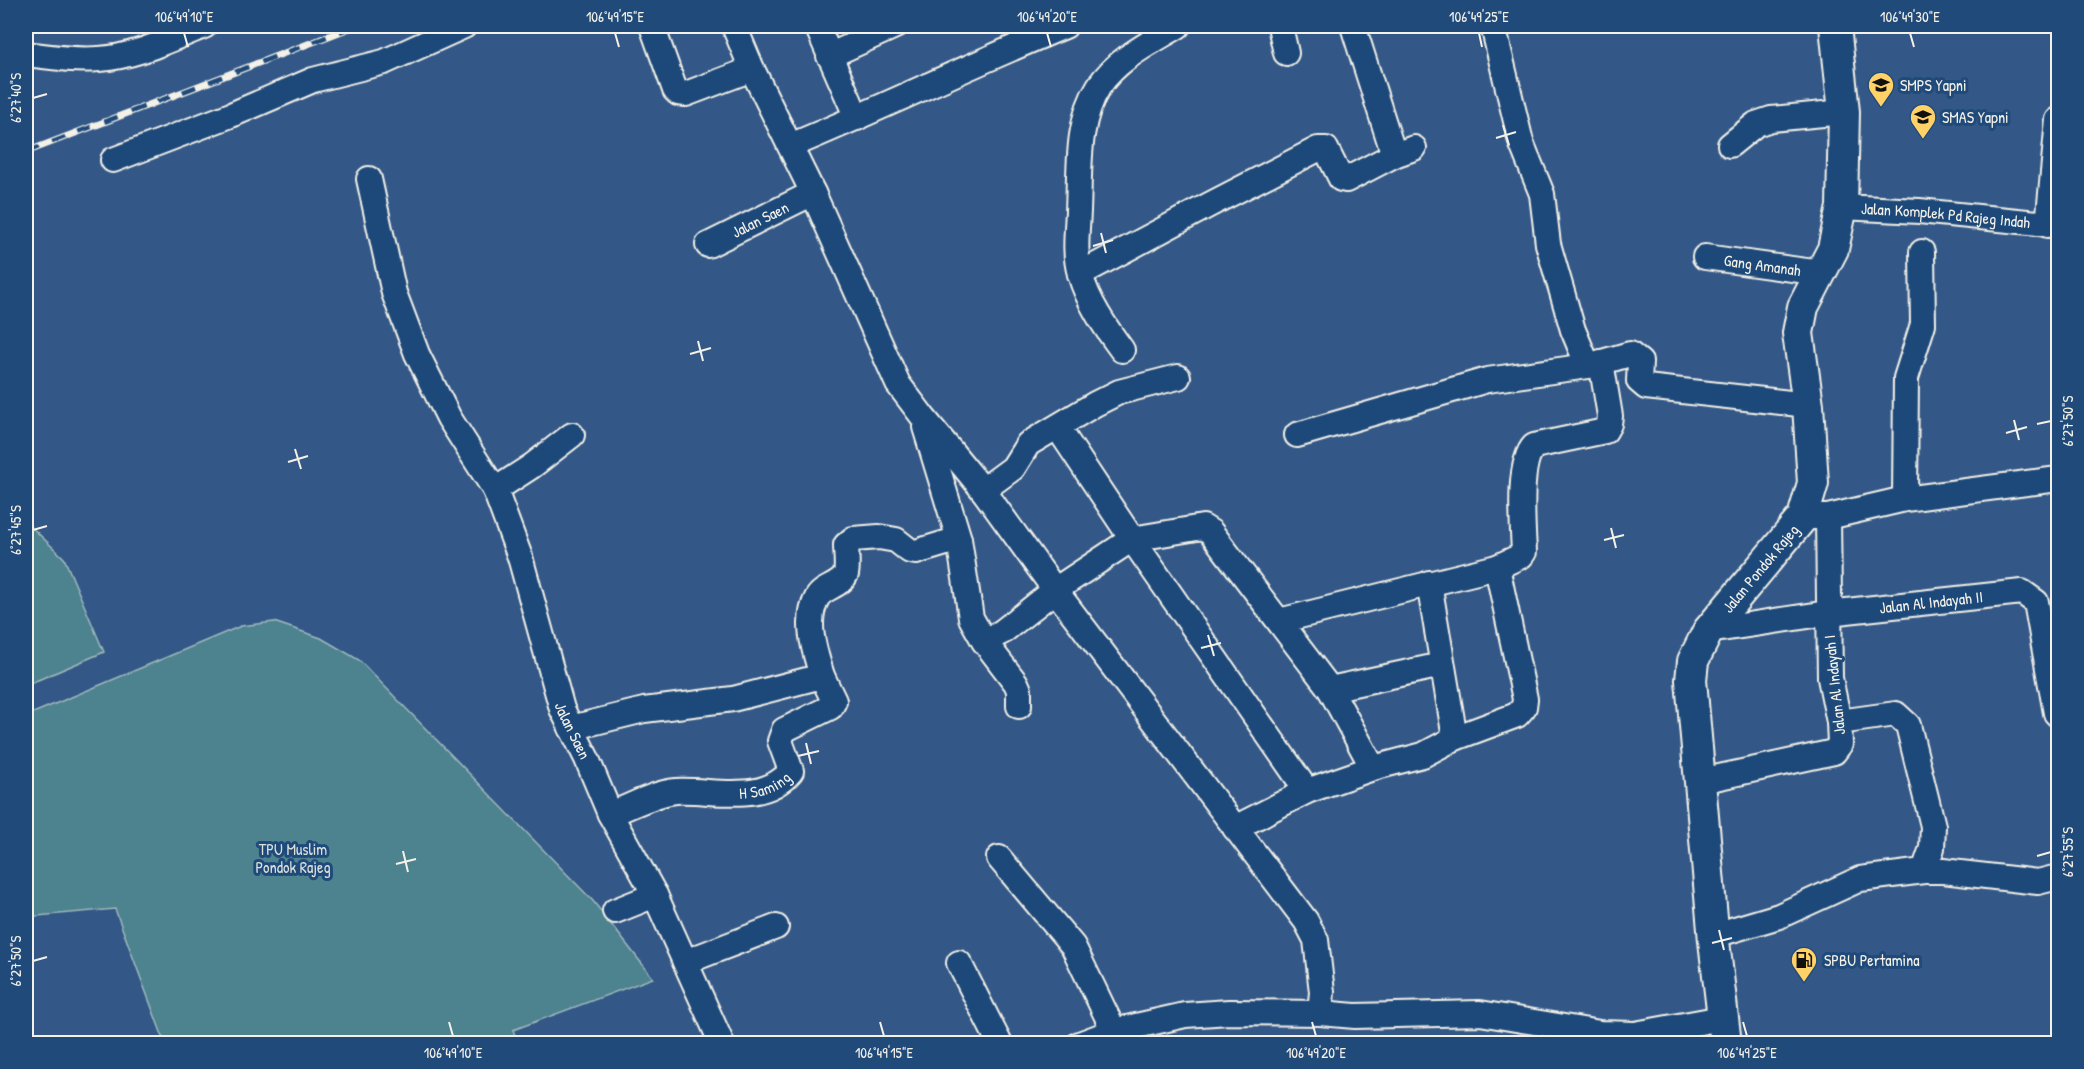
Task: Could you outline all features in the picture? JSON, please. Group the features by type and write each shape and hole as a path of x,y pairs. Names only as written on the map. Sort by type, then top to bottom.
{"main road":[{"name":"Jalan Pondok Rajeg","path":"1724,1031 1691,680 1693,661 1708,631 1816,517 1808,405 1798,333 1803,308 1833,249 1842,207 1844,112 1835,26"}],"street":[{"path":"26,54 99,59 138,52 204,26"},
{"path":"113,160 231,115 313,80 384,62 465,26"},
{"path":"652,26 678,93 686,93 752,69"},
{"path":"734,26 752,69 813,193 898,384 983,490 1055,591 1306,921 1316,940 1314,1006"},
{"path":"817,26 857,118"},
{"path":"829,56 895,26"},
{"path":"790,146 857,118 966,67 1065,26"},
{"path":"1122,350 1104,325 1080,274 1076,254 1081,144 1088,110 1100,86 1126,57 1178,26"},
{"path":"1280,26 1286,53"},
{"path":"1080,274 1318,149 1326,149 1341,179 1346,180 1404,152 1353,26"},
{"path":"1279,621 1497,567 1521,556 1524,552 1522,503 1526,455 1533,446 1605,432 1609,424 1595,364 1573,330 1548,244 1542,194 1521,142 1493,26"},
{"path":"1730,145 1756,124 1771,119 1844,112"},
{"name":"Jalan Komplek Pd Rajeg Indah","path":"1842,207 1919,211 2053,225 2058,120"},
{"name":"Jalan Saen","path":"369,179 394,293 417,354 449,418 495,490 520,557 562,709 610,814 685,962 722,1044"},
{"name":"Jalan Saen","path":"708,245 813,193"},
{"path":"1905,499 1906,378 1923,324 1922,252"},
{"name":"Gang Amanah","path":"1705,257 1821,273"},
{"path":"1297,435 1487,380 1595,364 1630,354 1640,362 1639,381 1646,387 1808,405"},
{"path":"983,490 1013,468 1028,444 1095,404 1119,392 1178,377"},
{"path":"923,417 959,539 970,618 984,641 1016,683 1019,690 1019,706"},
{"path":"1058,428 1307,791"},
{"path":"495,490 532,466 572,435"},
{"path":"1816,517 1905,499 2058,479"},
{"name":"Jalan Al Indayah I","path":"1701,781 1834,752 1840,744 1839,722 1830,678 1828,613 1816,517"},
{"path":"984,641 1002,632 1055,591 1132,539 1203,527 1211,532 1330,689 1374,768"},
{"name":"H Saming","path":"610,814 665,793 676,791 730,794 754,791 774,785 786,778 791,771 780,741 784,730 831,707 834,701 822,676 812,640 812,610 818,595 840,581 846,574 846,545 853,539 879,537 896,540 910,551 916,552 959,539"},
{"path":"1235,828 1307,791 1374,768 1423,755 1455,738 1517,715 1524,707 1525,699 1497,567"},
{"path":"1429,583 1455,738"},
{"name":"Jalan Al Indayah II","path":"1708,631 1828,613 2022,592 2036,602 2058,715"},
{"path":"1330,689 1442,665"},
{"path":"572,728 644,710 733,699 822,676"},
{"path":"1839,722 1896,714 1908,725 1933,826 1932,848 1924,871"},
{"path":"999,858 1073,946 1114,1031"},
{"path":"1714,935 1779,916 1860,879 1924,871 1943,871 2038,882 2058,877"},
{"path":"617,910 652,896"},
{"path":"685,962 776,927"},
{"path":"959,963 1000,1044"},
{"path":"1079,1044 1114,1031 1185,1015 1314,1006 1355,1016 1480,1013 1600,1034 1724,1031"}],"green space":[{"path":"26,522 64,558 104,652 26,685"},
{"name":"TPU Muslim Pondok Rajeg","path":"274,622 321,638 359,660 593,901 653,978 513,1030 518,1043 165,1043 115,909 26,917 26,716 241,626"}],"railway":[{"path":"26,152 355,26"}],"place":[{"name":"SMPS Yapni","path":"1881,108"},
{"name":"SMAS Yapni","path":"1923,140"},
{"name":"SPBU Pertamina","path":"1804,983"}]}
